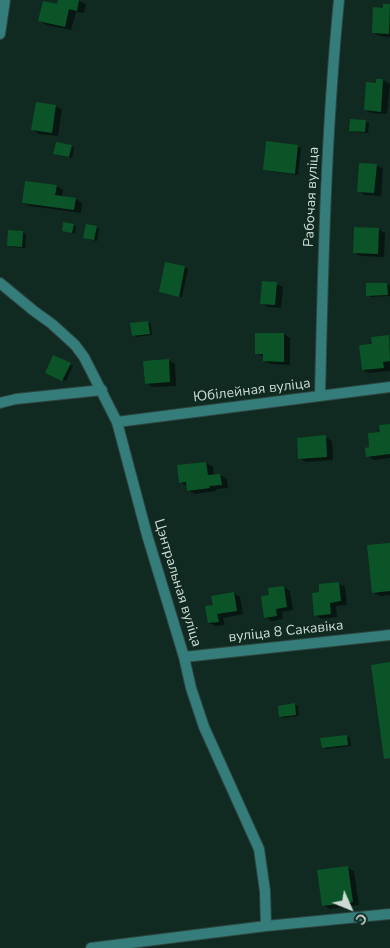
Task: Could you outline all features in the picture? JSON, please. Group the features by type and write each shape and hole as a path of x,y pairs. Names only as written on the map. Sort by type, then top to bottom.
{"street":[{"path":"0,34 5,0"},
{"name":"Рабочая вуліца","path":"320,396 323,242 340,0"},
{"name":"Цэнтральная вуліца","path":"0,283 52,324 75,345 84,357 117,422 184,657 191,688 204,728 259,849 265,891 266,926"},
{"name":"Юбілейная вуліца","path":"117,422 390,387"},
{"path":"0,403 16,399 102,390"},
{"name":"вуліца 8 Сакавіка","path":"184,657 390,635"},
{"path":"91,948 266,926 390,914"}],"building":[{"path":"58,0 79,0 77,11 69,9 65,27 38,21 43,1 57,4"},
{"path":"383,4 390,4 389,34 372,33 373,7 383,8"},
{"path":"376,79 383,79 381,112 364,110 366,82 376,83"},
{"path":"36,102 56,105 52,133 31,130"},
{"path":"350,119 366,120 365,132 349,131"},
{"path":"266,141 298,145 295,174 263,170"},
{"path":"56,142 72,145 69,157 53,154"},
{"path":"359,163 377,164 374,193 357,192"},
{"path":"25,181 57,185 55,195 76,198 74,210 22,203"},
{"path":"63,222 74,224 72,233 62,231"},
{"path":"86,224 97,226 94,240 83,238"},
{"path":"354,227 379,228 378,254 353,253"},
{"path":"8,230 23,231 22,247 7,246"},
{"path":"165,262 185,266 179,297 159,292"},
{"path":"262,281 277,282 275,305 260,304"},
{"path":"366,283 387,283 388,295 366,296"},
{"path":"148,321 150,334 132,336 130,323"},
{"path":"255,333 284,333 284,362 263,361 263,354 255,354"},
{"path":"389,335 390,361 383,362 384,368 362,370 359,345 372,344 371,337"},
{"path":"53,355 71,363 62,381 45,373"},
{"path":"169,359 170,382 145,384 143,361"},
{"path":"390,424 390,454 366,457 365,448 369,447 368,433 380,432 379,425"},
{"path":"326,435 327,457 298,459 297,438"},
{"path":"206,462 208,475 220,474 222,485 187,491 186,482 179,483 177,465"},
{"path":"390,543 390,591 372,593 367,545"},
{"path":"339,582 341,601 330,603 331,614 314,616 312,593 319,592 319,584"},
{"path":"284,586 287,607 276,609 277,616 264,618 261,596 269,595 268,588"},
{"path":"234,592 237,611 217,614 219,622 208,623 205,606 213,605 211,596"},
{"path":"390,662 390,758 384,759 371,665"},
{"path":"295,703 296,715 279,717 278,706"},
{"path":"347,735 348,745 322,748 320,738"},
{"path":"348,866 353,902 322,906 317,870"}]}
